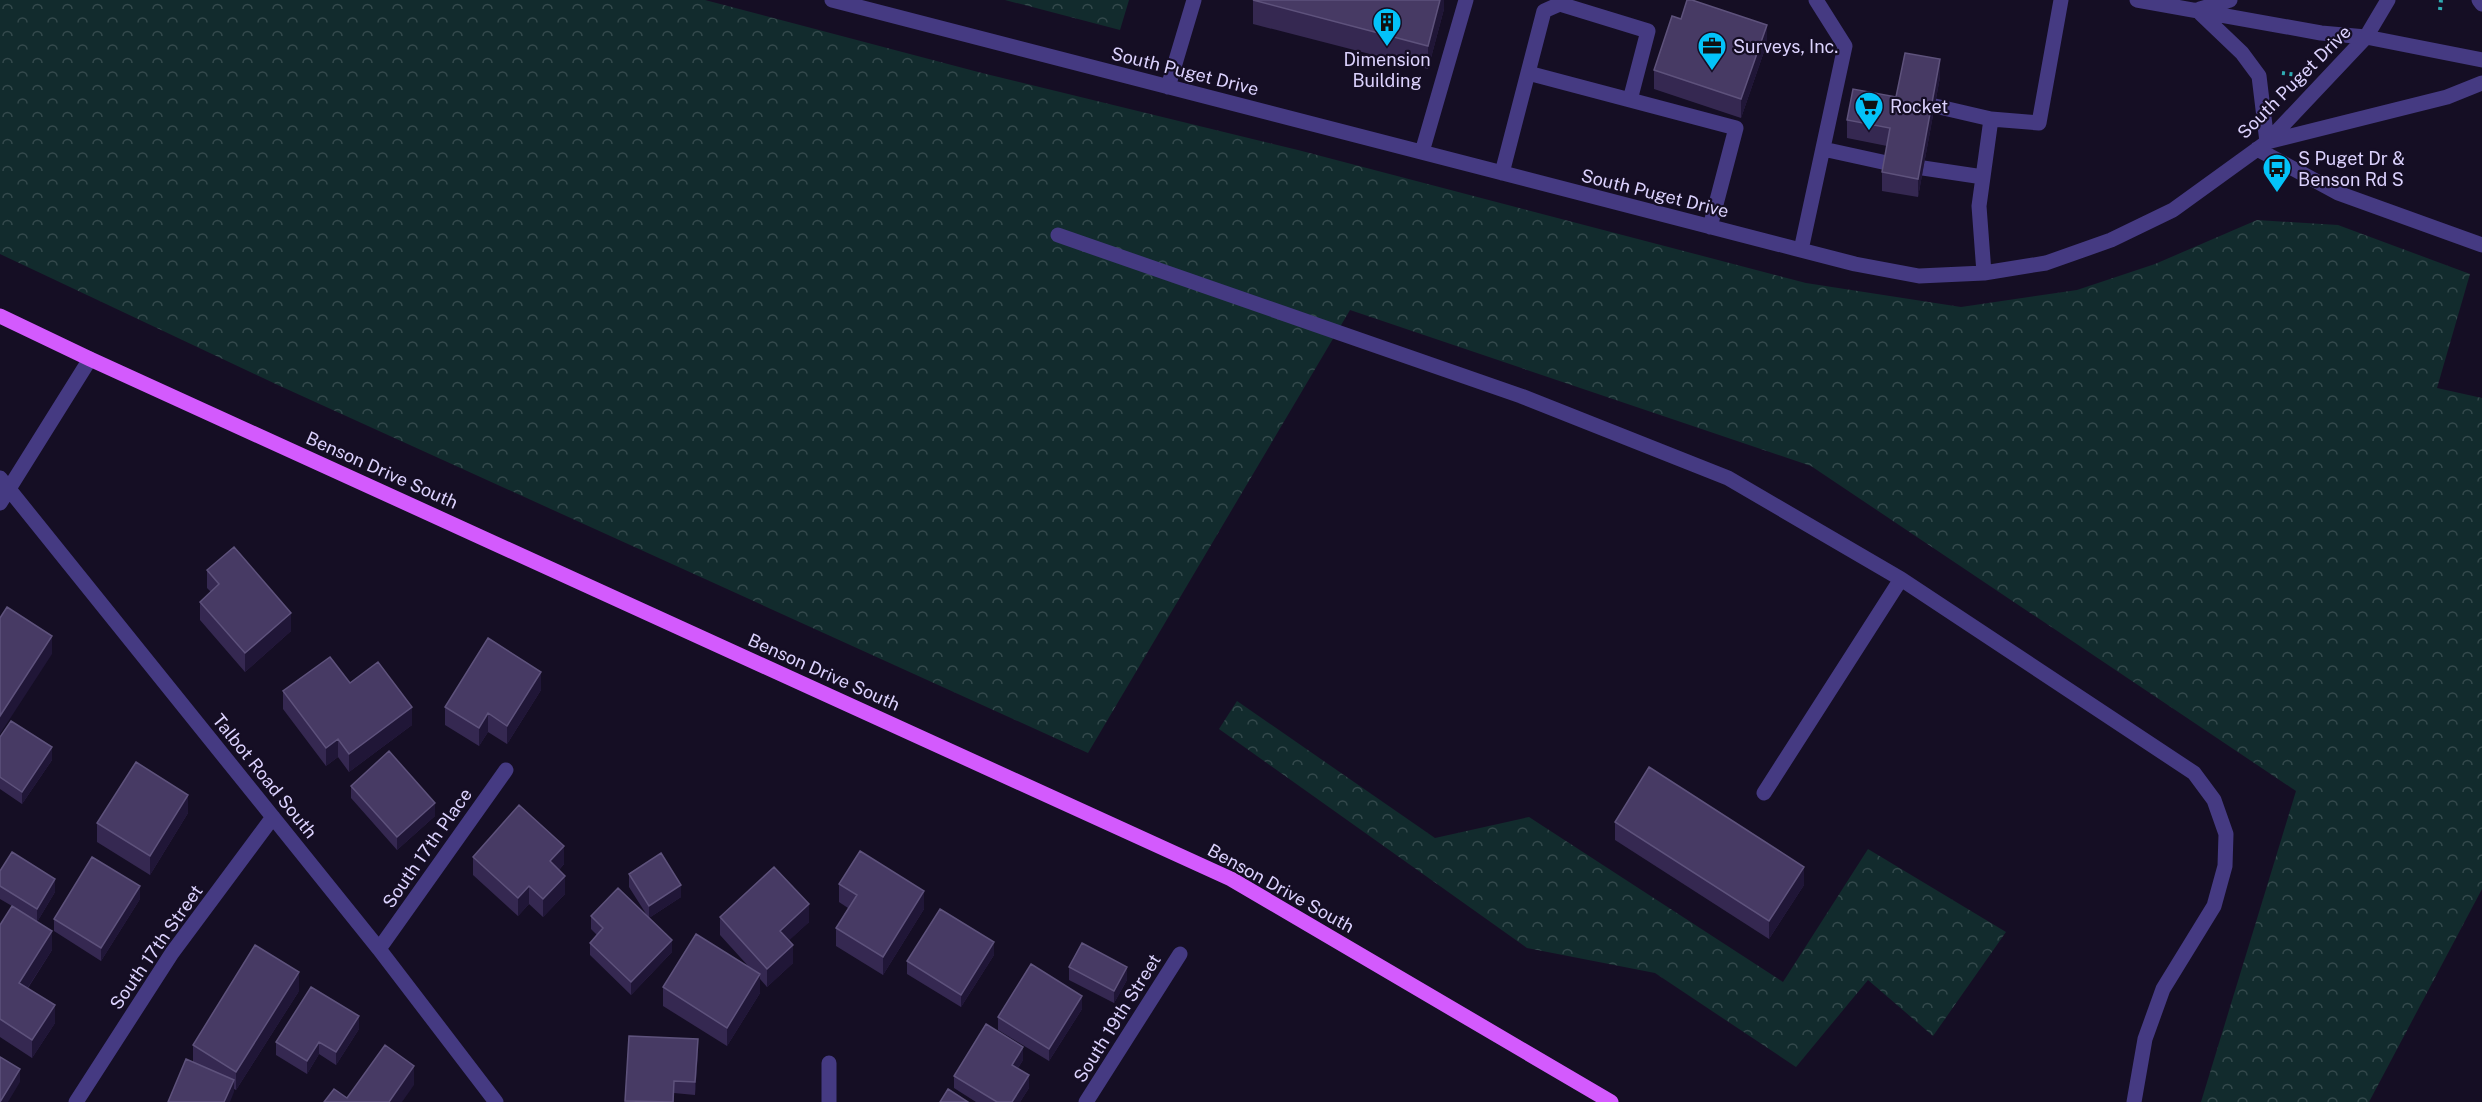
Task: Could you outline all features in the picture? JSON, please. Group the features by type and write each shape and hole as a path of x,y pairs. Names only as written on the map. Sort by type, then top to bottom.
{"main road":[{"name":"Benson Drive South","path":"0,316 1231,879 1611,1102"}],"street":[{"name":"South Puget Drive","path":"832,0 1855,264 1919,276 1984,273 2046,263 2111,240 2173,210 2262,146 2366,37 2388,0"},
{"path":"1168,87 1194,0"},
{"path":"1422,152 1466,0"},
{"path":"1801,250 1823,149 1842,89 1845,46 1816,0"},
{"path":"1935,106 1992,119 2038,123 2061,0"},
{"path":"2137,0 2321,33 2366,37 2482,60"},
{"path":"2198,10 2230,0"},
{"path":"2479,0 2482,4"},
{"path":"1502,173 1544,11 1560,4 1648,31 1630,100"},
{"path":"2198,10 2242,53 2259,76 2262,146"},
{"path":"1528,73 1736,128 1710,227"},
{"path":"2262,146 2447,97 2482,83"},
{"path":"1984,273 1979,206 1992,119"},
{"path":"2262,146 2338,193 2482,245"},
{"path":"1823,149 1887,163"},
{"path":"1923,168 1983,177"},
{"path":"1058,235 1521,396 1728,478 1901,579 2194,773 2214,800 2226,834 2225,866 2214,906 2163,989 2145,1039 2134,1102"},
{"path":"0,503 5,483 90,359"},
{"name":"Talbot Road South","path":"5,483 379,949 496,1102"},
{"path":"1764,793 1901,579"},
{"name":"South 17th Place","path":"379,949 506,770"},
{"name":"South 17th Street","path":"76,1102 172,953 273,817"},
{"name":"South 19th Street","path":"1086,1102 1180,954"},
{"path":"828,1063 829,1102"}],"path":[{"path":"2440,10 2441,0"},
{"path":"2294,74 2296,67"},
{"path":"2272,72 2301,76"}],"green space":[{"path":"0,0 705,0 982,73 1298,150 1806,283 1961,307 2077,290 2155,264 2257,220 2338,225 2470,274 2437,388 2482,398 2482,889 2369,1102 2201,1102 2296,791 1811,466 1350,310 1088,753 280,386 0,254"},
{"path":"1005,0 1129,0 1120,30"},
{"path":"1237,701 1435,838 1529,817 1783,982 1868,849 2006,932 1933,1036 1868,980 1796,1067 1655,973 1527,948 1219,729"}],"building":[{"path":"1253,0 1440,0 1428,46"},
{"path":"1687,0 1767,25 1741,99 1654,70 1672,16 1681,19"},
{"path":"1905,53 1940,59 1918,179 1882,172 1890,128 1847,120 1853,89 1896,97"},
{"path":"234,547 291,613 245,653 200,602 219,584 207,570"},
{"path":"7,607 52,636 0,716 0,618"},
{"path":"488,638 541,672 507,726 488,713 479,728 445,707"},
{"path":"330,657 350,683 378,662 412,707 349,754 338,739 326,748 283,691"},
{"path":"11,721 52,747 22,792 0,777 0,737"},
{"path":"389,751 435,803 397,837 351,786"},
{"path":"136,762 188,795 150,856 97,823"},
{"path":"1649,767 1804,867 1769,921 1615,822"},
{"path":"519,805 564,846 550,861 565,876 543,899 529,886 518,898 473,857"},
{"path":"860,851 924,891 883,957 836,928 857,895 839,884"},
{"path":"12,852 55,879 37,909 0,886 0,871"},
{"path":"661,853 681,885 649,906 629,874"},
{"path":"92,857 140,886 101,948 54,919"},
{"path":"774,867 809,904 780,931 793,945 767,969 720,917"},
{"path":"618,888 672,940 631,982 590,943 603,928 591,916"},
{"path":"12,906 52,931 19,983 55,1005 32,1040 0,1019 0,925"},
{"path":"940,909 994,942 961,995 907,961"},
{"path":"696,934 760,974 727,1028 663,987"},
{"path":"1082,943 1127,967 1114,991 1069,967"},
{"path":"255,945 299,972 236,1072 193,1045"},
{"path":"1031,964 1082,996 1049,1049 998,1017"},
{"path":"311,987 359,1016 336,1052 319,1042 307,1061 276,1042"},
{"path":"986,1024 1023,1047 1012,1065 1029,1075 1012,1102 997,1102 954,1076"},
{"path":"629,1036 698,1039 695,1082 674,1081 673,1102 625,1101"},
{"path":"385,1045 414,1066 389,1102 324,1102 334,1089 347,1098"},
{"path":"0,1057 20,1069 0,1102"},
{"path":"186,1059 234,1080 224,1102 168,1102"},
{"path":"948,1089 968,1102 940,1102"}],"place":[{"name":"Dimension Building","path":"1387,48"},
{"name":"Surveys, Inc.","path":"1712,72"},
{"name":"Rocket","path":"1869,132"},
{"name":"S Puget Dr & Benson Rd S","path":"2277,194"}]}
